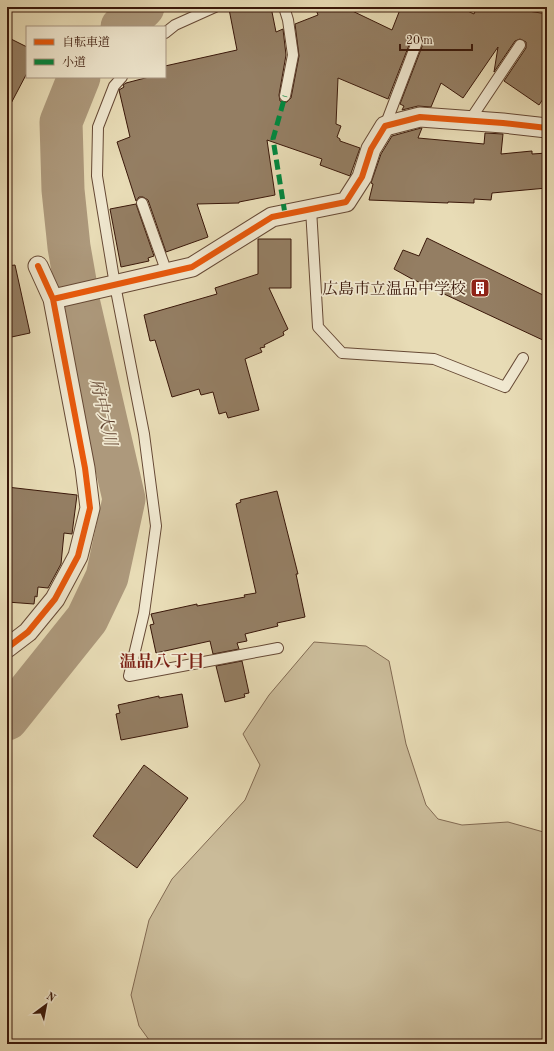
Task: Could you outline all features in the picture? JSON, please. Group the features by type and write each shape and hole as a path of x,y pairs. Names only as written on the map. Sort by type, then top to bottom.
{"street":[{"path":"56,298 192,267 272,217 346,202 362,177 371,149 385,126 420,117 470,120 547,128"},
{"path":"7,648 28,632 56,599 78,556 90,508 85,468 56,298 38,266"}],"lane":[{"path":"166,33 175,25 214,7"},
{"path":"284,7 288,20 293,55 286,96"},
{"path":"385,126 417,42"},
{"path":"470,120 520,45"},
{"path":"121,78 114,86 98,127 98,176 108,286 144,434 156,526 144,614 129,676 278,648"},
{"path":"142,203 167,273"},
{"path":"311,209 318,327 342,353 434,359 504,387 523,358"}],"shaded area":[{"path":"314,642 366,646 389,661 406,744 426,805 438,819 462,825 508,822 547,833 547,1044 152,1044 139,1026 131,995 149,920 172,879 245,800 260,765 243,734 269,695"}],"building":[{"path":"240,7 271,7 276,32 283,29 286,55 279,95 280,101 287,102 291,98 299,56 295,24 318,15 315,7 344,7 392,30 401,7 459,7 474,14 477,7 524,7 522,10 547,14 547,93 539,105 504,81 526,48 526,42 520,39 515,41 494,72 498,47 463,98 441,83 431,107 418,106 402,110 404,106 400,104 423,44 422,38 416,36 411,40 388,99 338,78 336,124 341,126 337,137 340,141 360,148 350,176 320,165 322,159 267,140 275,195 239,203 197,204 208,237 166,252 148,200 143,197 139,197 136,201 117,142 130,137 119,90 124,87 123,85 126,83 145,78 166,78 166,66 237,50 229,9"},
{"path":"7,37 26,46 26,75 7,111"},
{"path":"422,128 418,138 484,144 485,133 503,134 501,154 532,151 532,154 547,153 547,188 492,193 491,200 474,199 474,203 369,200 373,184 371,183 381,154 392,136"},
{"path":"136,204 154,256 148,258 149,261 121,267 110,209"},
{"name":"広島市立温品中学校","path":"427,238 547,297 547,342 412,279 394,269 403,250 419,256"},
{"path":"258,239 291,239 291,288 269,288 288,329 283,332 284,335 264,345 265,347 260,348 262,352 245,359 259,410 228,418 226,412 219,414 213,392 201,395 199,389 172,397 155,340 150,341 144,315 217,294 215,288 258,274"},
{"path":"15,265 30,333 7,338 7,266"},
{"path":"7,487 77,495 72,534 64,533 61,564 48,588 38,587 37,597 35,596 34,604 7,602"},
{"path":"277,491 298,574 296,574 305,617 277,623 278,626 245,634 247,641 237,643 239,649 213,654 210,641 156,653 150,625 154,624 151,614 197,604 197,606 245,597 244,595 256,593 236,504 241,502 240,500"},
{"path":"242,661 249,693 244,694 245,697 225,702 216,666"},
{"path":"182,694 188,727 121,740 116,714 120,713 118,705 159,696 159,698"},
{"path":"144,765 188,798 137,868 93,836"}],"waterway":[{"name":"府中大川","path":"123,26 143,7"},
{"name":"府中大川","path":"7,719 87,619 107,577 124,499 79,304 69,247 63,190 61,122 79,78"}],"marked path":[{"path":"285,96 273,139 285,214"}],"cycle path":[{"path":"53,299 192,267 272,217 346,202 362,177 371,149 385,126 420,117 547,128"},
{"path":"7,648 28,632 55,599 78,556 90,508 85,468 53,299 38,266"}],"place":[{"name":"広島市立温品中学校","path":"480,288"}],"district":[{"name":"温品八丁目","path":"162,661"}]}
